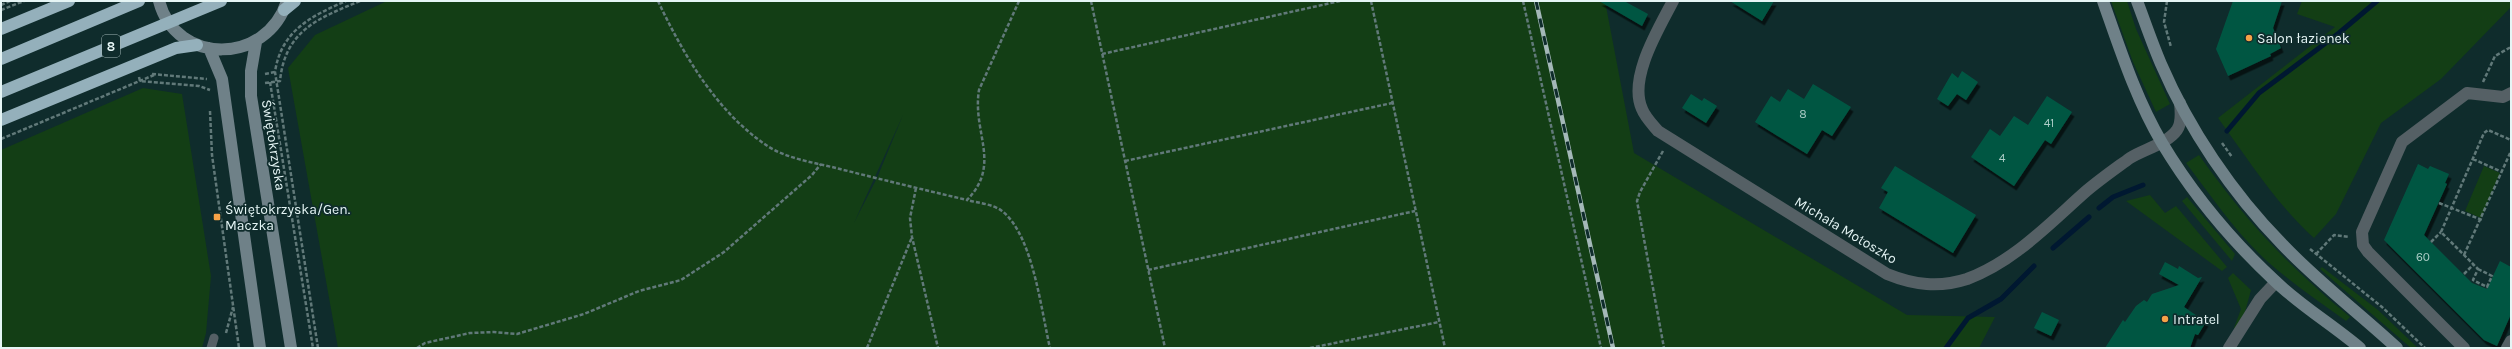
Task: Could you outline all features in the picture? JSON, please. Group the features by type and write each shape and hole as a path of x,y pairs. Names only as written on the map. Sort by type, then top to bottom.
{"highway":[{"path":"1,29 69,1"},
{"name":"8","path":"1,58 139,1"},
{"name":"8","path":"1,92 221,1"},
{"path":"286,5 295,1"},
{"path":"1,120 176,48 197,45"}],"main road":[{"path":"159,1 175,30 197,45 209,48 235,49 256,42 273,28 286,5"},
{"path":"2103,1 2128,71 2162,142 2198,196 2276,282 2360,348"},
{"path":"2137,1 2161,64 2180,102 2194,129 2223,171 2263,223 2316,277 2397,348"},
{"name":"Świętokrzyska","path":"256,42 251,84 291,348"},
{"path":"209,48 222,79 224,88 260,348"}],"street":[{"name":"Michała Motoszko","path":"1673,1 1647,56 1640,76 1638,92 1641,108 1649,121 1658,131 1887,274 1909,283 1924,285 1965,279 2003,261 2122,164 2138,153 2162,142 2177,130 2181,118 2180,102"},
{"path":"2464,348 2368,252 2362,239 2363,227 2402,142 2459,97 2477,93 2502,97 2511,93"},
{"path":"2228,348 2260,299 2276,282"},
{"path":"2507,348 2511,341"}],"lane":[{"path":"211,348 214,338"}],"path":[{"path":"1,5 10,1"},
{"path":"1,10 24,1"},
{"path":"318,348 275,82 278,56 298,28 312,16 346,1"},
{"path":"251,84 280,81 283,61 303,30 322,17 360,1"},
{"path":"658,1 677,42 689,60 730,113 765,145 776,151 821,164 967,200 1001,211 1015,224 1026,243 1050,348"},
{"path":"967,200 979,188 985,165 976,105 979,90 1019,1"},
{"path":"1092,1 1165,348"},
{"path":"1102,54 1340,1"},
{"path":"1371,1 1445,348"},
{"path":"1523,1 1601,348"},
{"path":"2167,1 2164,22 2172,50"},
{"path":"2477,93 2495,56 2511,47"},
{"path":"133,65 140,81"},
{"path":"1,139 155,75"},
{"path":"140,81 199,86 209,90 224,88"},
{"path":"270,82 313,348"},
{"path":"209,90 210,97"},
{"path":"1125,161 1392,103"},
{"path":"210,105 212,156 226,243 239,348"},
{"path":"2431,242 2441,232 2472,159 2486,131 2511,140"},
{"path":"2218,137 2236,163"},
{"path":"1664,348 1637,201 1640,192 1670,138"},
{"path":"2464,255 2482,220 2511,151"},
{"path":"2472,159 2502,172"},
{"path":"417,348 425,344 470,334 494,332 517,334 584,314 639,291 681,280 724,252 812,175 821,164"},
{"path":"916,188 910,218 912,237 938,348"},
{"path":"2439,202 2482,220"},
{"path":"1148,270 1415,211"},
{"path":"2441,232 2478,269 2492,276 2487,288 2472,281 2478,269"},
{"path":"2316,254 2334,235 2362,239"},
{"path":"867,348 912,237"},
{"path":"2306,246 2382,307 2425,348"},
{"path":"2464,274 2474,264"},
{"path":"2490,280 2494,281"},
{"path":"224,341 233,306"},
{"path":"1310,348 1439,322"}],"green space":[{"path":"387,1 1605,1 1634,153 1907,315 1995,317 1979,348 338,348 288,68 315,35","holes":["903,115 877,178 854,223"]},
{"path":"2111,1 2127,1 2136,29 2170,104 2156,112 2133,62"},
{"path":"2302,1 2511,1 2511,7 2441,79 2381,123 2336,214 2314,238 2287,211 2275,196 2218,118 2335,27 2297,14"},
{"path":"143,88 182,94 211,276 206,333 202,348 1,348 1,150"},
{"path":"2199,155 2233,201 2268,241 2307,279 2350,317 2346,321 2277,270 2245,239 2186,163"},
{"path":"2484,166 2500,173 2481,218 2465,211"},
{"path":"2150,195 2165,213 2176,206 2227,267 2222,271 2126,201"},
{"path":"2187,197 2235,254 2232,261 2182,201"},
{"path":"2322,267 2378,310 2418,348 2411,348 2320,269"},
{"path":"2233,273 2251,290 2245,312 2236,329 2234,328 2241,309 2228,278"}],"building":[{"path":"1599,1 1624,1 1648,14 1642,26"},
{"path":"1730,1 1774,1 1762,21"},
{"name":"Salon łazienek","path":"2233,1 2282,1 2273,28 2281,48 2270,54 2271,56 2228,76 2216,49"},
{"path":"1962,71 1978,82 1966,100 1957,94 1948,106 1937,99 1952,73 1958,78"},
{"path":"1813,84 1851,107 1832,136 1822,130 1807,154 1755,122 1771,96 1780,102 1788,89 1804,99"},
{"path":"1691,94 1702,101 1704,98 1717,106 1706,123 1682,108"},
{"path":"2047,96 2072,112 2051,144 2045,140 2014,186 1971,157 1990,129 2000,136 2014,116 2028,125"},
{"path":"2418,164 2428,169 2430,166 2449,174 2445,183 2447,184 2424,235 2472,283 2487,289 2500,261 2511,267 2511,314 2497,346 2484,340 2384,240"},
{"path":"1895,166 1976,215 1953,253 1879,208 1888,192 1881,188"},
{"name":"Intratel","path":"2165,262 2178,269 2179,266 2198,278 2202,277 2184,307 2206,322 2198,335 2195,334 2190,348 2105,348 2123,320 2125,322 2136,306 2144,300 2147,302 2152,294 2179,285 2159,274"},
{"path":"2042,312 2059,320 2051,336 2034,328"}],"waterway":[{"path":"2227,131 2259,93 2339,33 2377,1"},
{"path":"2099,208 2113,197 2143,185"},
{"path":"2053,248 2089,217"},
{"path":"1946,348 1968,318 2001,299 2034,266"}],"railway":[{"path":"1536,1 1613,348"}],"place":[{"name":"Salon łazienek","path":"2249,38"},
{"name":"Świętokrzyska/Gen. Maczka","path":"217,217"},
{"name":"Intratel","path":"2165,319"}]}
